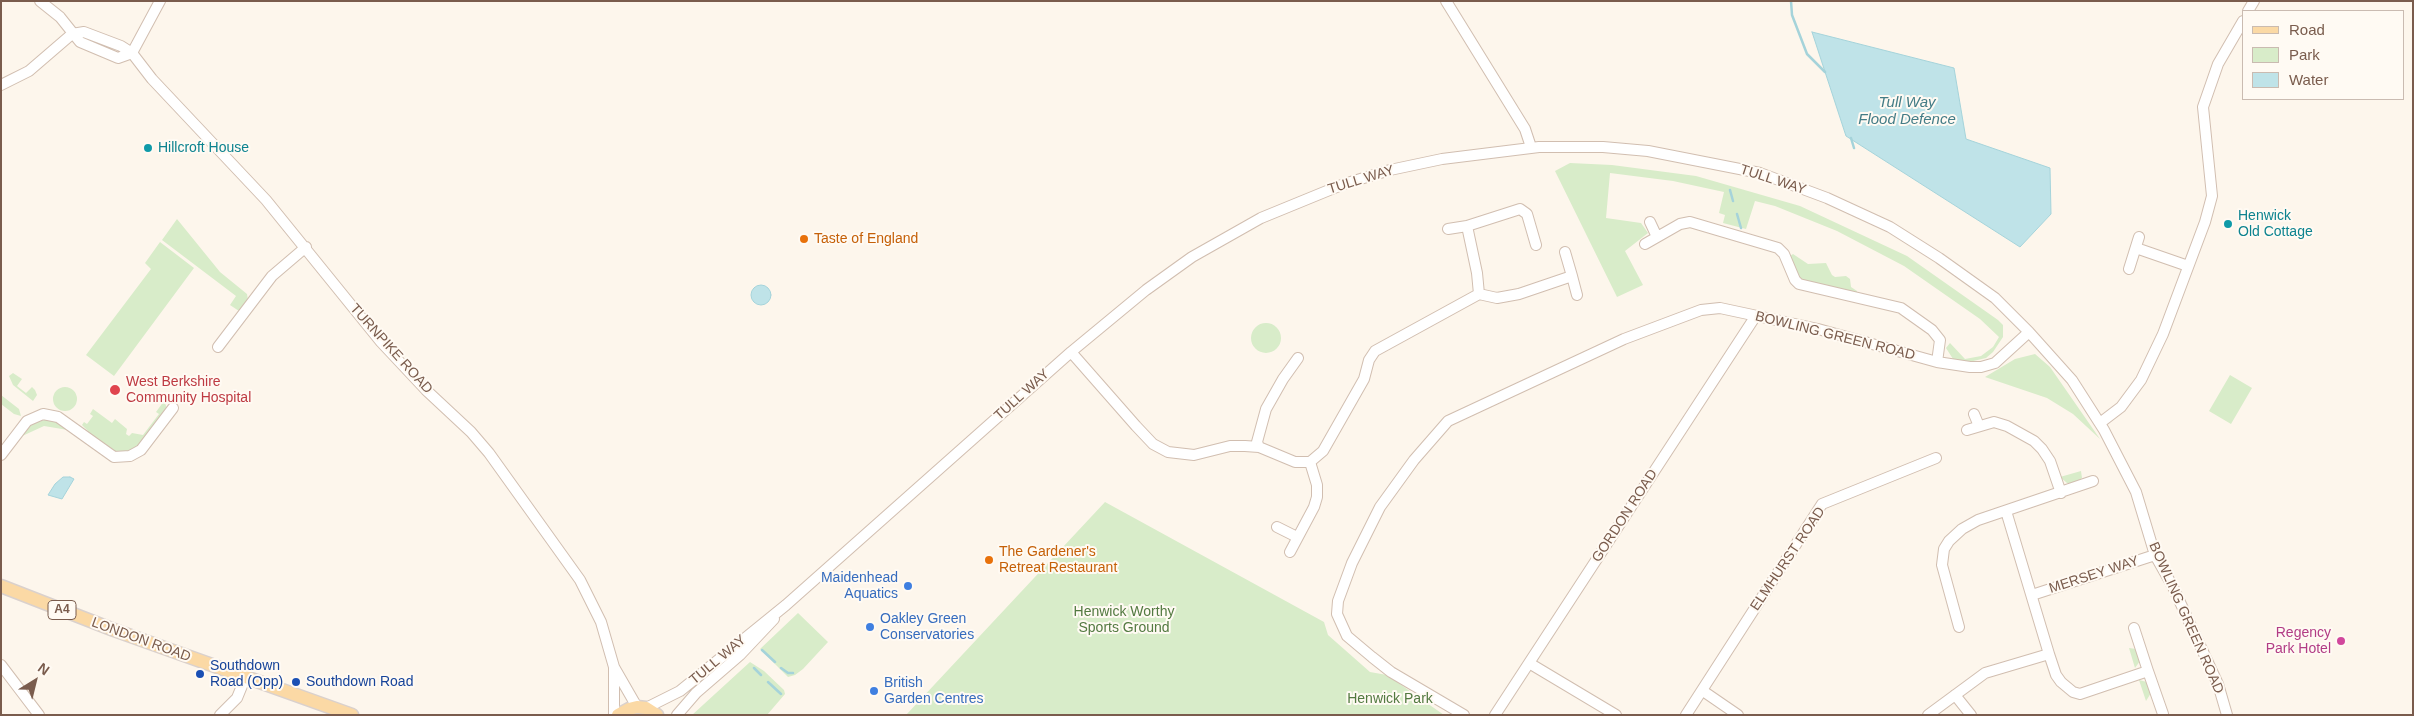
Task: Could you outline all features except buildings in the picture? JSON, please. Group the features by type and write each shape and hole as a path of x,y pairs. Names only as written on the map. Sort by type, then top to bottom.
{"main road":[{"name":"LONDON ROAD","path":"4,585 114,630 246,676"},
{"name":"A4","path":"246,676 352,715"},
{"path":"618,715 629,708 647,710"}],"street":[{"path":"40,1 60,17 80,42 118,58 132,53 160,1"},
{"path":"1446,1 1525,129 1531,148"},
{"path":"2100,423 2120,406 2141,380 2163,334 2205,222 2212,196 2203,106 2218,64 2242,23"},
{"path":"1,85 29,72 72,34"},
{"name":"TURNPIKE ROAD","path":"132,53 140,66 260,193 306,247 381,342 420,384 476,437 535,515 576,574 601,622 614,667 614,715"},
{"name":"TULL WAY","path":"647,710 680,691 786,605 1071,352 1169,273 1224,238 1286,206 1344,184 1390,170 1442,158 1531,148 1603,147 1648,151 1760,173 1802,188 1890,227 1995,298 2029,332"},
{"path":"1448,229 1467,226 1520,209 1527,214 1536,245"},
{"path":"1650,222 1657,237"},
{"path":"1645,244 1680,224 1690,222 1778,248 1784,254 1795,280 1799,284 1901,308 1932,330 1940,340 1937,362"},
{"path":"1467,226 1477,273 1479,294"},
{"path":"2129,268 2138,237"},
{"path":"218,347 272,276 306,247"},
{"path":"2136,248 2188,266"},
{"path":"1565,252 1577,295"},
{"path":"1071,352 1153,444 1180,455 1194,455 1230,446 1259,447 1295,462 1310,462 1323,451 1364,379 1369,360 1376,351 1479,294 1497,298 1519,294 1572,276"},
{"name":"BOWLING GREEN ROAD","path":"1464,715 1391,672 1347,636 1338,619 1338,601 1348,573 1380,507 1414,460 1448,421 1624,339 1696,312 1720,308 1755,318 1818,329 1937,362 1970,368 1988,366 2001,358 2029,332 2072,380 2100,423 2136,492 2155,554 2173,587 2218,684 2227,715"},
{"name":"GORDON ROAD","path":"1495,715 1755,318"},
{"path":"1259,447 1257,442 1266,409 1283,379 1298,358"},
{"path":"1,455 27,421 43,414 58,417 114,456 130,456 141,450 173,408"},
{"path":"1974,414 1979,426"},
{"path":"1967,430 1988,423 2001,424 2038,444 2050,461 2060,493"},
{"path":"1920,452 1925,462"},
{"name":"ELMHURST ROAD","path":"1686,715 1818,508 1825,502 1936,458"},
{"path":"1290,552 1317,497 1310,462"},
{"path":"1959,627 1942,566 1944,549 1952,537 1971,523 2093,481"},
{"name":"MERSEY WAY","path":"2006,511 2049,654 2056,675 2061,682 2073,692 2080,694 2148,671"},
{"path":"1277,527 1298,537"},
{"name":"MERSEY WAY","path":"2032,594 2155,554"},
{"name":"TULL WAY","path":"677,715 696,693 757,639 786,605"},
{"path":"2134,628 2163,714"},
{"path":"1928,715 1985,673 2049,654"},
{"path":"1529,663 1616,715"},
{"path":"1,665 39,715"},
{"name":"TURNPIKE ROAD","path":"614,667 647,710"},
{"path":"220,715 237,698 246,676"},
{"path":"1703,691 1738,715"},
{"path":"1955,695 1971,715"}],"green space":[{"path":"1570,163 1612,165 1696,176 1800,206 1907,256 1998,320 2003,325 2003,337 1993,352 1986,358 1969,362 1953,359 1946,348 1950,343 1965,359 1981,356 1993,347 1999,337 1980,319 1904,266 1837,231 1775,206 1755,201 1746,229 1723,223 1725,215 1719,213 1724,192 1673,181 1610,173 1606,218 1641,223 1648,233 1625,251 1643,285 1617,297 1555,171"},
{"path":"177,219 220,272 247,294 248,300 239,311 230,305 236,296 162,240"},
{"path":"160,242 194,268 114,376 86,355 151,269 145,263"},
{"path":"1793,254 1808,264 1826,263 1835,277 1846,276 1850,279 1851,287 1857,291 1857,295 1800,280 1790,256"},
{"path":"1266,323 1277,327 1281,338 1277,349 1266,353 1255,349 1251,338 1255,327"},
{"path":"2035,354 2050,367 2100,439 2073,414 2047,398 1985,377 2015,359"},
{"path":"13,373 22,379 17,386 26,393 32,387 35,390 37,395 33,401 13,385 9,376"},
{"path":"2230,375 2252,388 2231,424 2209,411"},
{"path":"65,387 70,388 76,394 76,404 70,410 65,411 60,410 54,404 53,399 54,394 60,388"},
{"path":"1,395 19,409 21,416 14,414 1,404"},
{"path":"164,401 167,408 140,444 130,451 113,451 87,434 88,431 82,425 84,422 87,424 93,416 90,414 93,409 112,423 115,419 127,429 126,434 129,436 132,433 143,435 159,414 156,412"},
{"path":"47,419 59,423 68,430 44,426 20,437 32,424"},
{"path":"2081,471 2082,478 2075,483 2067,483 2060,477"},
{"name":"Henwick Worthy Sports Ground","path":"1105,502 1324,622 1328,635 1370,672 1387,675 1444,715 906,715"},
{"path":"798,613 828,642 803,669 795,675 788,677 760,649"},
{"path":"2129,648 2136,649 2140,661 2135,668"},
{"path":"750,662 764,671 784,690 785,694 767,715 692,715"},
{"path":"2139,680 2147,682 2151,693 2146,701"}],"water":[{"name":"Tull Way Flood Defence","path":"1812,32 1954,68 1966,139 2050,168 2051,214 2020,247 1846,136"},
{"path":"761,285 768,288 771,295 768,302 761,305 754,302 751,295 754,288"},
{"path":"63,477 74,479 62,499 48,495 55,484"}],"waterway":[{"path":"1791,1 1792,15 1807,54 1825,72"},
{"path":"1851,138 1854,148"},
{"path":"1730,190 1733,201"},
{"path":"1737,214 1741,228"},
{"path":"762,650 775,662"},
{"path":"754,668 761,675"},
{"path":"781,668 788,673 793,673"},
{"path":"768,682 781,694"}],"place":[{"name":"Hillcroft House","path":"148,148"},
{"name":"Henwick Old Cottage","path":"2228,224"},
{"name":"Taste of England","path":"804,239"},
{"name":"West Berkshire Community Hospital","path":"115,390"},
{"name":"The Gardener's Retreat Restaurant","path":"989,560"},
{"name":"Maidenhead Aquatics","path":"908,586"},
{"name":"Oakley Green Conservatories","path":"870,627"},
{"name":"Regency Park Hotel","path":"2341,641"},
{"name":"Southdown Road (Opp)","path":"200,674"},
{"name":"Southdown Road","path":"296,682"},
{"name":"British Garden Centres","path":"874,691"}],"park label":[{"name":"Henwick Park","path":"1390,699"}]}
